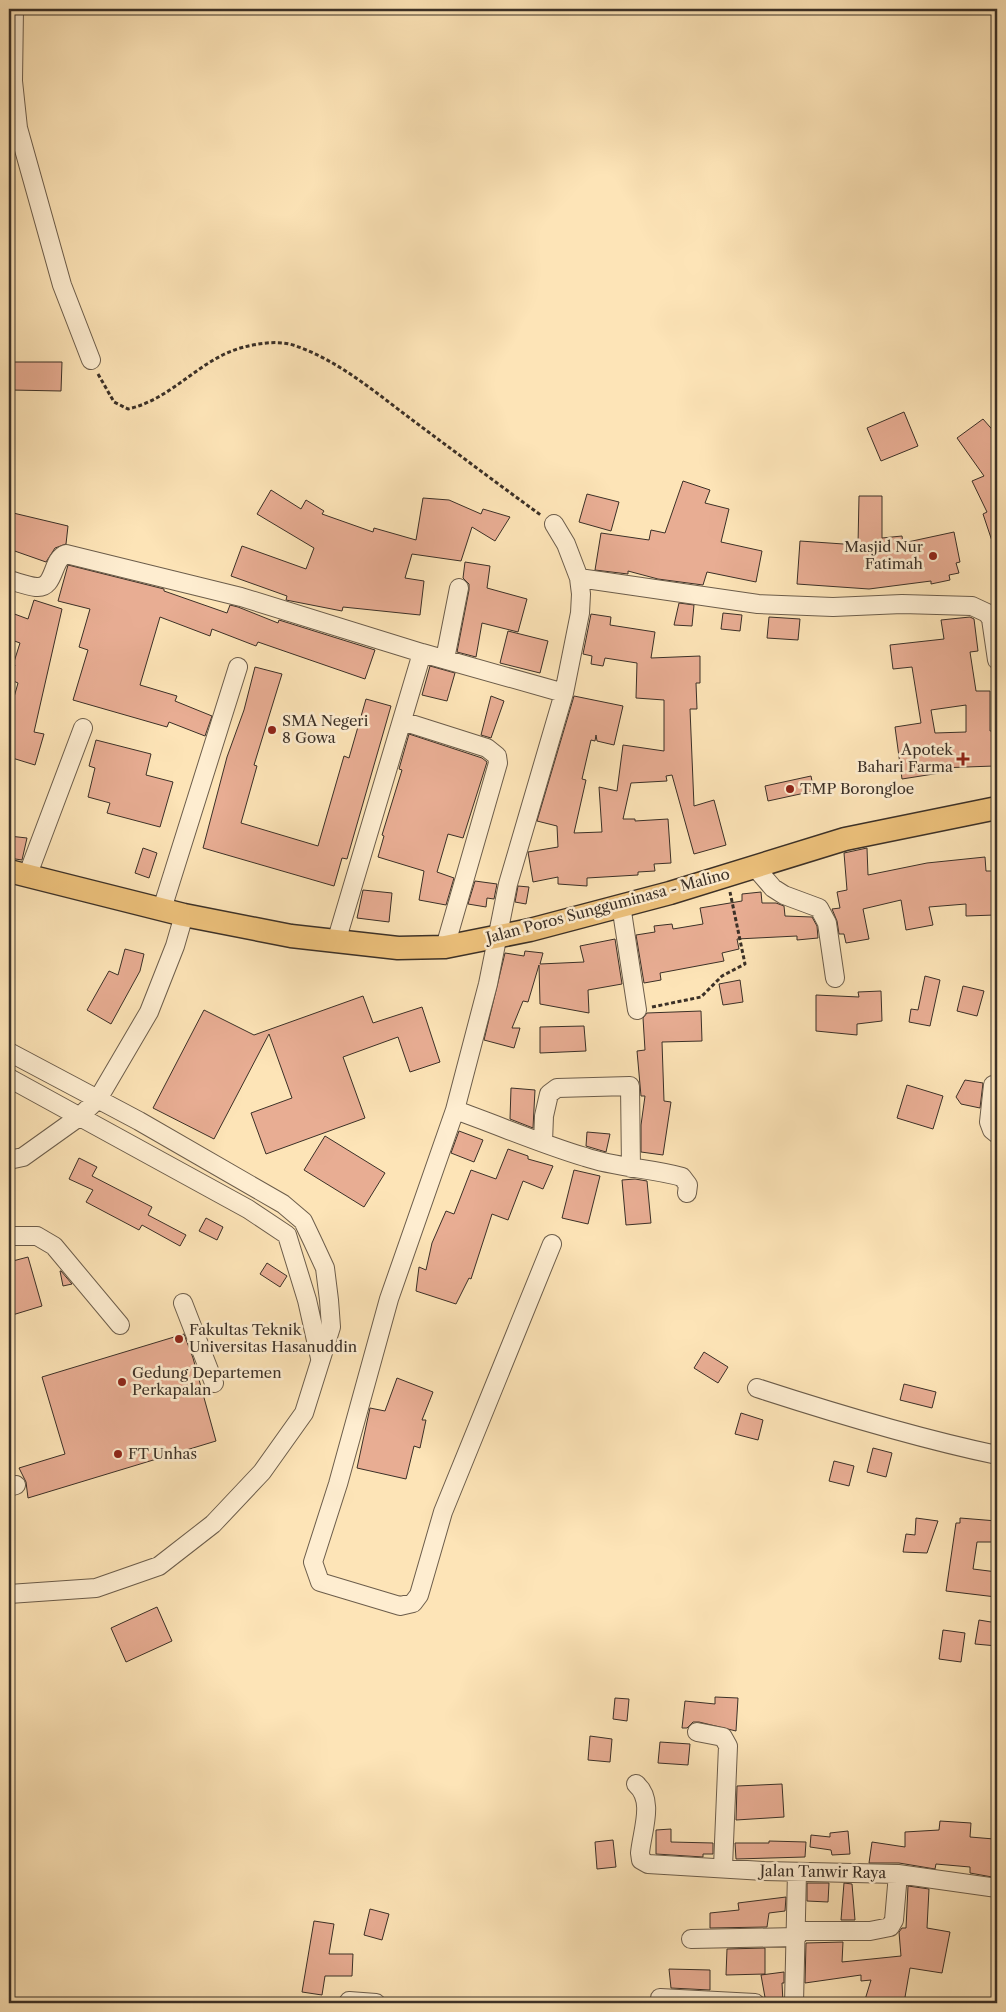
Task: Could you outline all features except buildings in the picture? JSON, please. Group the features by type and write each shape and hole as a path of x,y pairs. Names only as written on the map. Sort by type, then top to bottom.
{"main road":[{"name":"Jalan Poros Sungguminasa - Malino","path":"19,873 162,910 291,936 398,948 445,947 497,938 621,905 726,876 844,839 997,808"}],"street":[{"path":"14,9 13,81 18,128 62,285 91,360"},
{"path":"552,1244 443,1512 419,1595 413,1603 400,1606 320,1582 313,1562 338,1484 389,1299 455,1110 488,984 508,884 564,693 580,613 579,578 566,544 554,524"},
{"path":"9,580 37,587 44,586 49,582 59,560 66,554 241,597 422,653 564,693"},
{"path":"579,578 758,604 833,607 902,604 972,606 986,612 991,619 996,634 997,660"},
{"path":"446,659 459,588"},
{"path":"336,942 422,653"},
{"path":"162,910 238,667"},
{"path":"402,721 487,748 497,756 498,763 445,947"},
{"path":"19,873 83,728"},
{"path":"754,866 773,888 819,908 826,923 835,978"},
{"path":"621,905 636,1010"},
{"path":"9,1160 23,1157 79,1116 98,1099 149,1012 175,946 184,915"},
{"path":"9,1052 98,1099 284,1204 303,1221 325,1268 331,1327 304,1413 262,1472 213,1524 159,1566 96,1588 9,1594"},
{"path":"9,1078 248,1209 287,1235 307,1300 320,1358"},
{"path":"993,1085 989,1122 992,1130 997,1134"},
{"path":"543,1142 547,1099 557,1088 630,1086 631,1168"},
{"path":"455,1110 585,1158 631,1168 660,1170 682,1177 688,1185 687,1193"},
{"path":"9,1236 37,1236 54,1246 120,1325"},
{"path":"183,1303 214,1383"},
{"path":"757,1388 934,1442 997,1455"},
{"path":"696,1732 723,1737 728,1746 723,1867"},
{"name":"Jalan Tanwir Raya","path":"636,1784 643,1790 646,1799 640,1853 641,1860 648,1864 797,1872 898,1874 997,1888"},
{"path":"794,2003 797,1872"},
{"path":"691,1939 870,1931 890,1927 894,1920 898,1874"},
{"path":"660,1998 755,2003"},
{"path":"349,2001 376,2003"}],"path":[{"path":"91,360 114,402 128,410 146,405 169,392 215,360 242,348 270,343 295,345 345,370 554,524"},
{"path":"636,1010 701,997 722,976 745,964 726,876"}],"place":[{"name":"Masjid Nur Fatimah","path":"933,556"},
{"name":"SMA Negeri 8 Gowa","path":"272,730"},
{"name":"Apotek Bahari Farma","path":"963,759"},
{"name":"TMP Borongloe","path":"790,789"},
{"name":"Fakultas Teknik Universitas Hasanuddin","path":"179,1339"},
{"name":"Gedung Departemen Perkapalan","path":"122,1382"},
{"name":"FT Unhas","path":"118,1454"}]}
